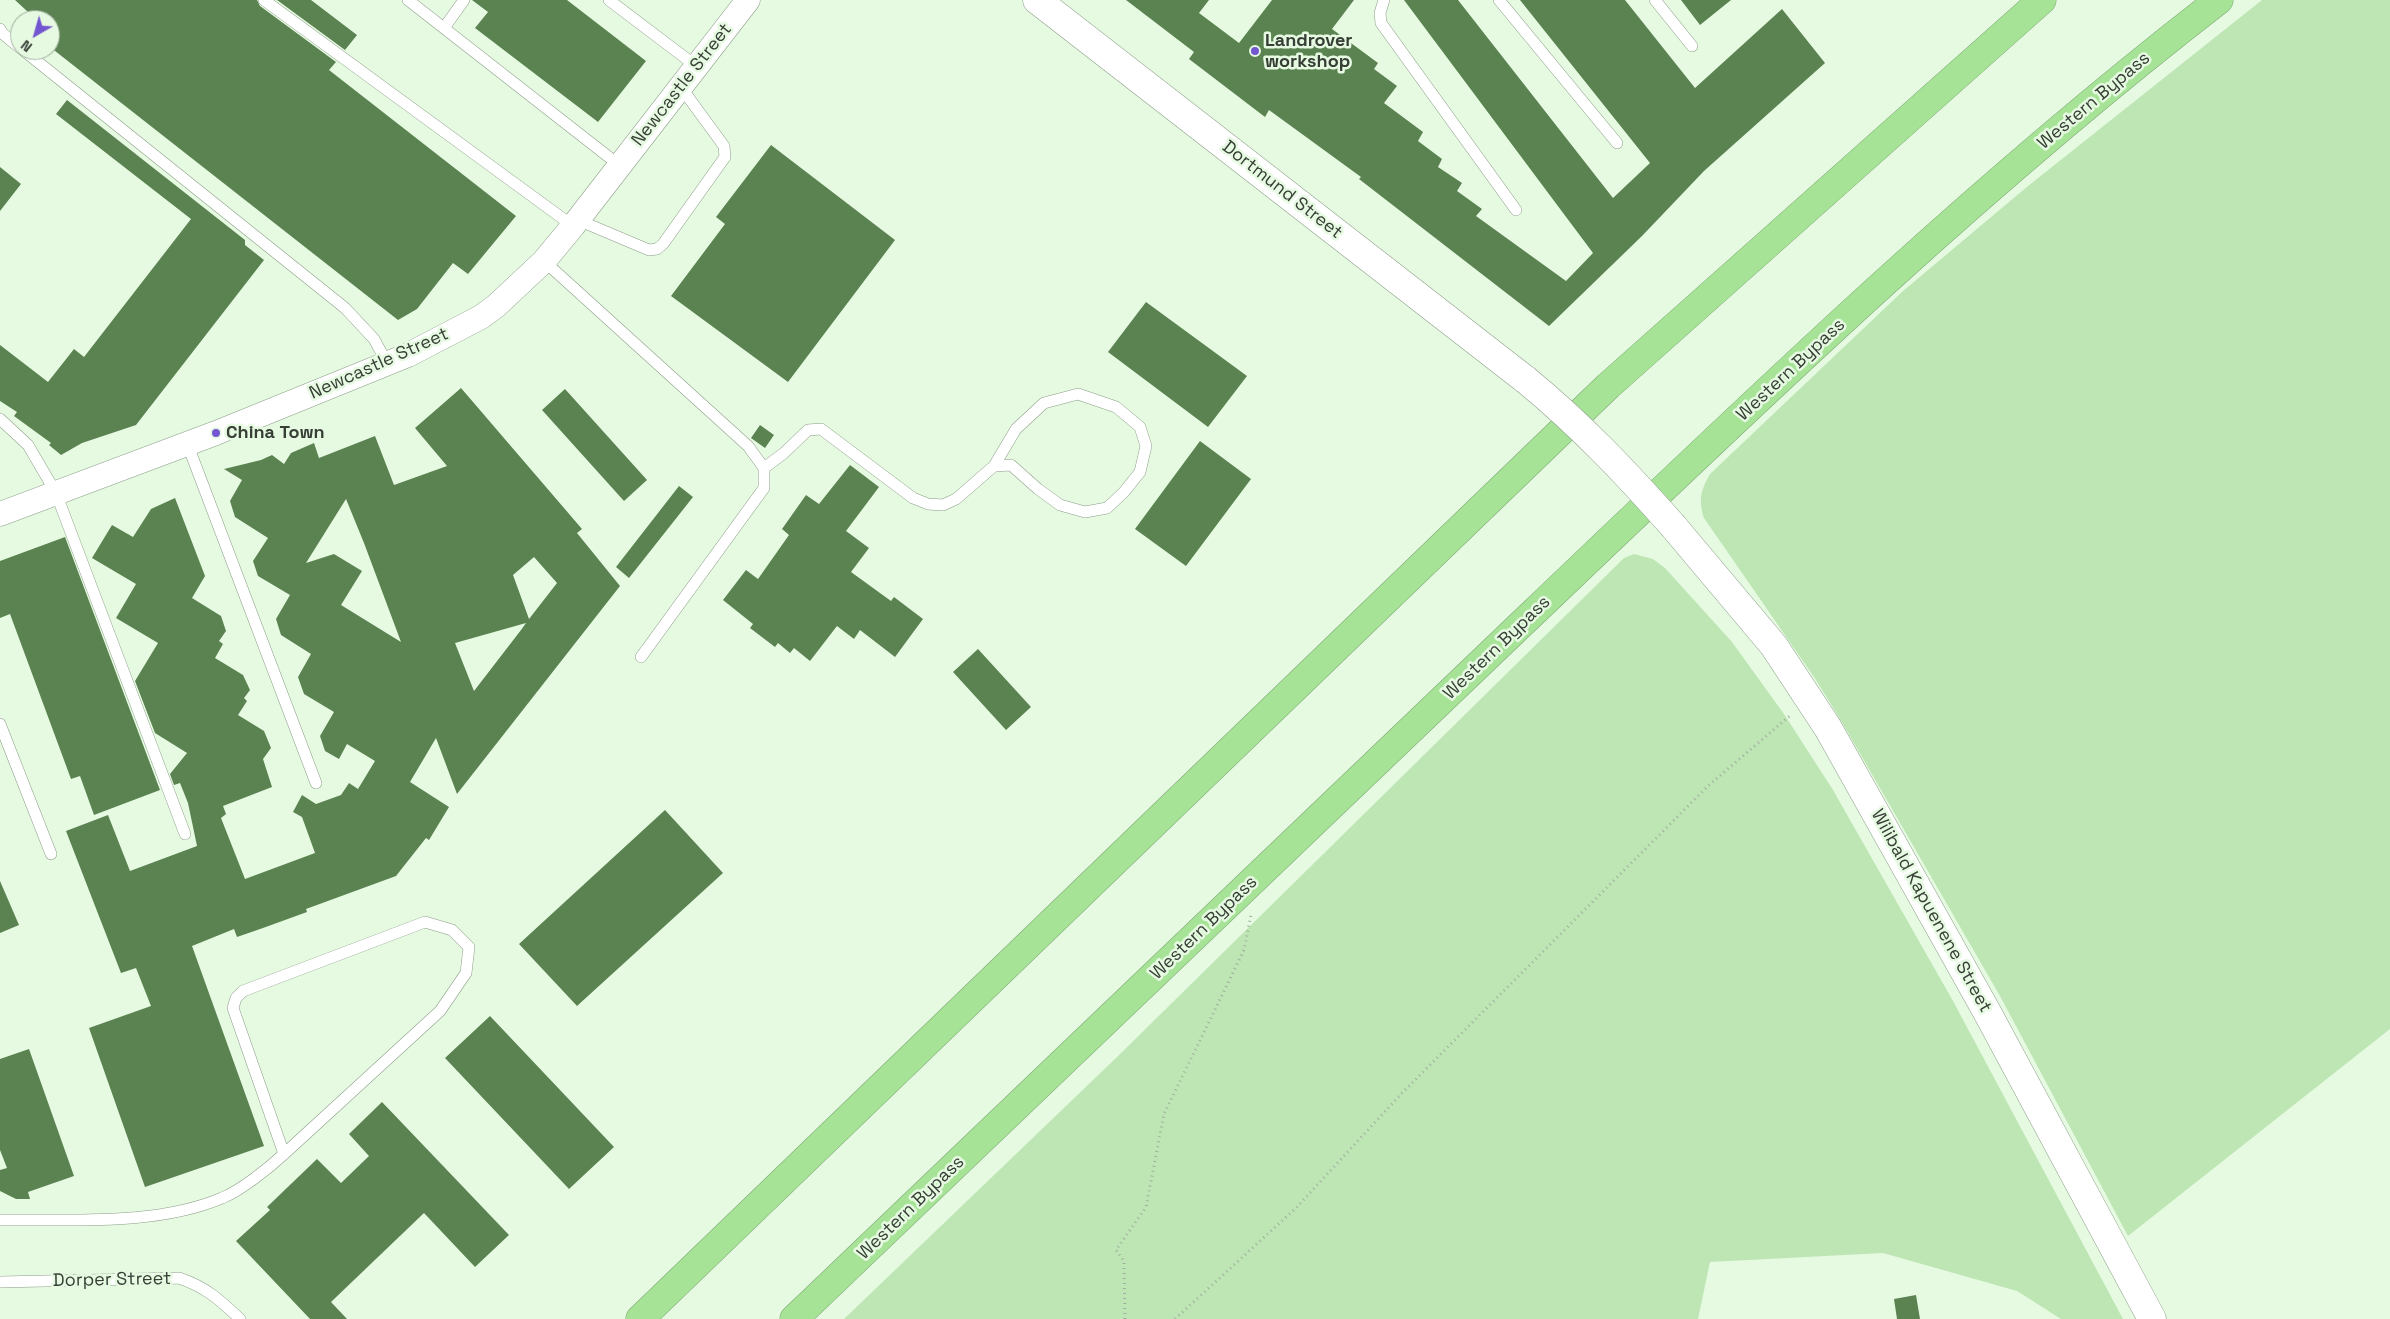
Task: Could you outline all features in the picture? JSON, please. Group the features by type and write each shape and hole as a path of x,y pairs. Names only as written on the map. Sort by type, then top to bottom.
{"highway":[{"path":"640,1319 1608,386 2042,0"},
{"name":"Western Bypass","path":"794,1319 1676,477 1891,277 2133,66 2219,0"}],"street":[{"name":"Newcastle Street","path":"0,514 216,433 408,355 481,317 544,261 576,223 748,0"},
{"name":"Dortmund Street","path":"1037,0 1559,407 1614,460 1674,527"},
{"name":"Wilibald Kapuenene Street","path":"1674,527 1774,646 1828,728 1987,1012 2152,1319"}],"lane":[{"path":"264,0 576,223 649,250 657,249 663,244 726,157 724,146 680,86"},
{"path":"408,0 619,165"},
{"path":"444,28 464,0"},
{"path":"609,0 696,66"},
{"path":"1384,0 1380,12 1381,23 1516,210"},
{"path":"1499,0 1617,143"},
{"path":"1655,0 1692,46"},
{"path":"0,29 10,40"},
{"path":"35,60 345,308 374,339 387,363"},
{"path":"544,261 748,446 764,468 764,488 641,657"},
{"path":"764,468 784,453 808,430 821,428 912,498 928,504 943,505 956,499 994,466 1016,429 1044,403 1078,394 1116,407 1140,427 1146,446 1140,472 1124,492 1107,508 1085,512 1060,505 1038,489 1011,465 994,466"},
{"path":"0,419 28,445 56,493 185,834"},
{"path":"187,443 316,783"},
{"path":"0,724 51,854"},
{"path":"0,1220 122,1218 184,1210 223,1198 271,1166 440,1011 466,973 469,947 452,930 425,922 243,992 236,998 233,1008 284,1154"},
{"name":"Dorper Street","path":"0,1282 179,1278 198,1284 217,1297 240,1319"}],"path":[{"path":"1175,1319 1296,1208 1402,1093 1708,786 1809,700"},
{"path":"1125,1319 1124,1261 1116,1250 1146,1207 1164,1114 1244,950 1252,912"}],"green space":[{"path":"2262,0 2390,0 2390,1029 2128,1236 2000,996 1816,680 1704,518 1701,495 1710,474 1903,291 2028,186"},
{"path":"1634,554 1653,559 1665,568 1732,642 1784,714 1833,790 1953,1001 2123,1319 2061,1319 2017,1291 1883,1253 1710,1262 1698,1319 844,1319 1116,1058 1624,558"}],"building":[{"path":"15,0 257,0 260,6 336,62 329,70 516,216 468,274 453,263 417,309 398,320 60,55 60,10 26,10"},
{"path":"277,0 311,0 357,35 345,50"},
{"path":"472,0 567,0 646,61 598,122 475,28 488,12"},
{"path":"1126,0 1209,0 1199,13 1239,43 1272,0 1354,0 1332,29 1378,63 1374,69 1397,86 1384,103 1423,132 1418,141 1442,159 1438,167 1462,183 1457,191 1482,209 1476,216 1566,281 1593,253 1404,0 1458,0 1613,198 1650,163 1520,0 1625,0 1695,88 1782,9 1825,63 1704,171 1642,236 1549,326 1359,179 1361,177 1269,110 1265,117 1189,59 1194,52"},
{"path":"1681,0 1731,0 1700,25"},
{"path":"67,100 245,240 245,245 264,260 136,425 82,443 61,455 49,445 51,443 14,416 17,412 0,401 0,345 48,382 74,349 84,357 191,219 56,114"},
{"path":"771,145 895,240 788,382 671,296 725,224 716,217"},
{"path":"0,167 21,184 0,211"},
{"path":"1146,302 1247,376 1208,427 1108,352"},
{"path":"461,388 582,529 577,533 620,586 457,794 436,738 410,782 449,807 429,840 426,838 396,876 306,909 307,912 237,937 234,929 192,946 264,1146 145,1187 89,1028 151,1006 136,968 121,973 66,831 108,815 130,871 197,846 188,803 180,783 174,785 170,774 187,753 155,733 135,681 158,643 116,618 136,584 92,558 112,525 133,537 151,509 175,498 205,576 192,598 221,616 226,631 219,641 223,644 215,658 243,675 250,690 244,698 247,701 238,715 264,731 271,748 263,759 272,787 223,806 226,814 221,818 245,879 315,853 302,817 293,812 302,795 316,804 341,795 349,783 358,789 375,761 347,744 339,759 325,751 320,736 334,712 304,694 298,677 311,654 281,635 276,619 290,595 258,576 253,561 268,538 235,517 230,501 242,480 224,469 261,460 272,455 284,464 291,453 314,443 319,458 375,436 394,485 447,466 415,428","holes":["346,499 364,543 401,642 341,605 362,571 334,554 306,563","534,557 557,583 529,619 513,575","526,623 474,691 455,643"]},
{"path":"565,389 647,480 624,501 542,410"},
{"path":"760,425 774,435 765,448 751,438"},
{"path":"1200,441 1251,479 1186,566 1135,529"},
{"path":"850,465 879,487 846,531 869,548 851,572 891,601 894,597 923,619 895,657 860,630 854,639 837,626 810,661 794,648 790,653 778,643 775,647 750,628 753,624 723,600 746,570 758,579 789,535 782,529 806,495 819,504"},
{"path":"679,486 693,497 629,578 616,567"},
{"path":"65,537 160,790 94,815 80,776 71,779 10,614 0,618 0,561"},
{"path":"978,649 1031,707 1006,730 953,672"},
{"path":"665,810 723,873 577,1006 519,944"},
{"path":"0,881 19,925 0,933"},
{"path":"490,1016 614,1147 569,1189 445,1058"},
{"path":"29,1049 74,1176 28,1192 30,1199 16,1199 0,1191 0,1170 7,1168 0,1150 0,1059"},
{"path":"382,1102 509,1235 475,1267 424,1213 331,1302 347,1319 310,1319 236,1241 270,1210 267,1207 317,1159 341,1183 369,1156 349,1134"},
{"path":"1916,1295 1920,1319 1897,1319 1894,1299"}],"place":[{"name":"Landrover workshop","path":"1255,51"},
{"name":"China Town","path":"216,433"}]}
